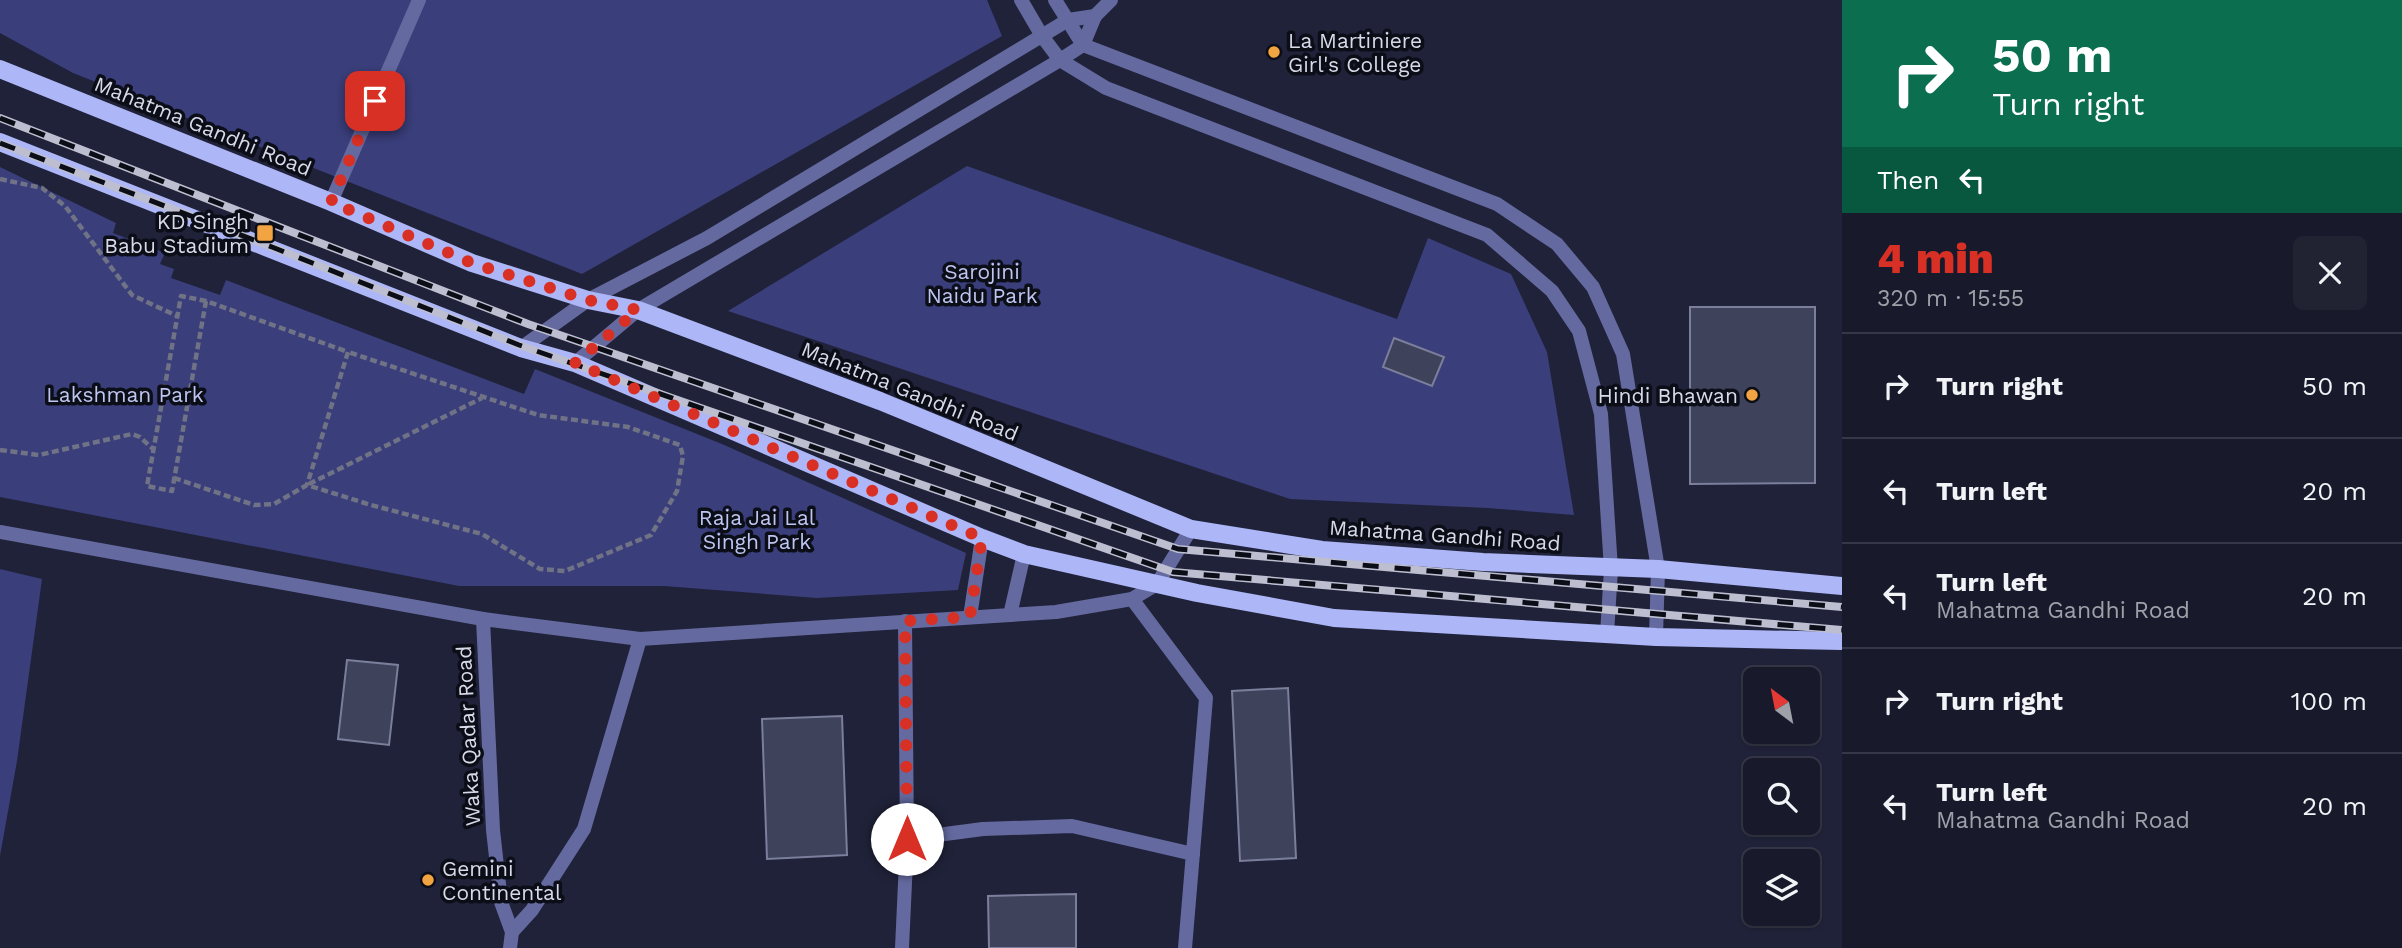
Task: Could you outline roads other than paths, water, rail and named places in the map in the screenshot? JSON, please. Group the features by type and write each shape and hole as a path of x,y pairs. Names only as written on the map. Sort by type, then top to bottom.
{"main road":[{"name":"Mahatma Gandhi Road","path":"0,69 331,202 472,263 588,300 638,310 880,401 1191,529 1322,550 1611,569 1658,569 1842,586"},
{"path":"0,142 521,348 575,363 1024,554 1157,584 1334,618 1656,637 1842,641"}],"street":[{"path":"331,202 419,0"},
{"path":"1021,0 1060,60 1106,88 1487,235 1552,291 1579,331 1601,414 1611,569 1607,634"},
{"path":"1055,0 1083,45 1497,204 1557,244 1593,287 1623,354 1658,569 1656,637"},
{"path":"575,363 638,310 1083,45 1096,16 1111,0"},
{"path":"521,348 588,300 707,238 1068,20 1096,16"},
{"path":"0,532 483,619 640,639 1056,612 1132,599 1157,584 1191,529"},
{"path":"970,617 982,538"},
{"path":"1010,615 1024,554"},
{"path":"1132,599 1206,698 1185,948"},
{"name":"Waka Qadar Road","path":"483,619 493,830 501,902 512,932 510,948"},
{"path":"902,948 907,839 905,621"},
{"path":"512,932 531,910 584,829 640,639"},
{"path":"907,839 983,829 1072,826 1192,854"}],"railway":[{"path":"0,118 528,324 1178,549 1842,607"},
{"path":"0,143 519,345 1173,572 1842,630"}],"place":[{"name":"La Martiniere Girl's College","path":"1274,52"},
{"name":"KD Singh Babu Stadium","path":"265,233"},
{"name":"Hindi Bhawan","path":"1752,395"},
{"name":"Gemini Continental","path":"428,880"}],"park label":[{"name":"Sarojini Naidu Park","path":"982,283"},
{"name":"Lakshman Park","path":"125,394"},
{"name":"Raja Jai Lal Singh Park","path":"757,529"}]}
